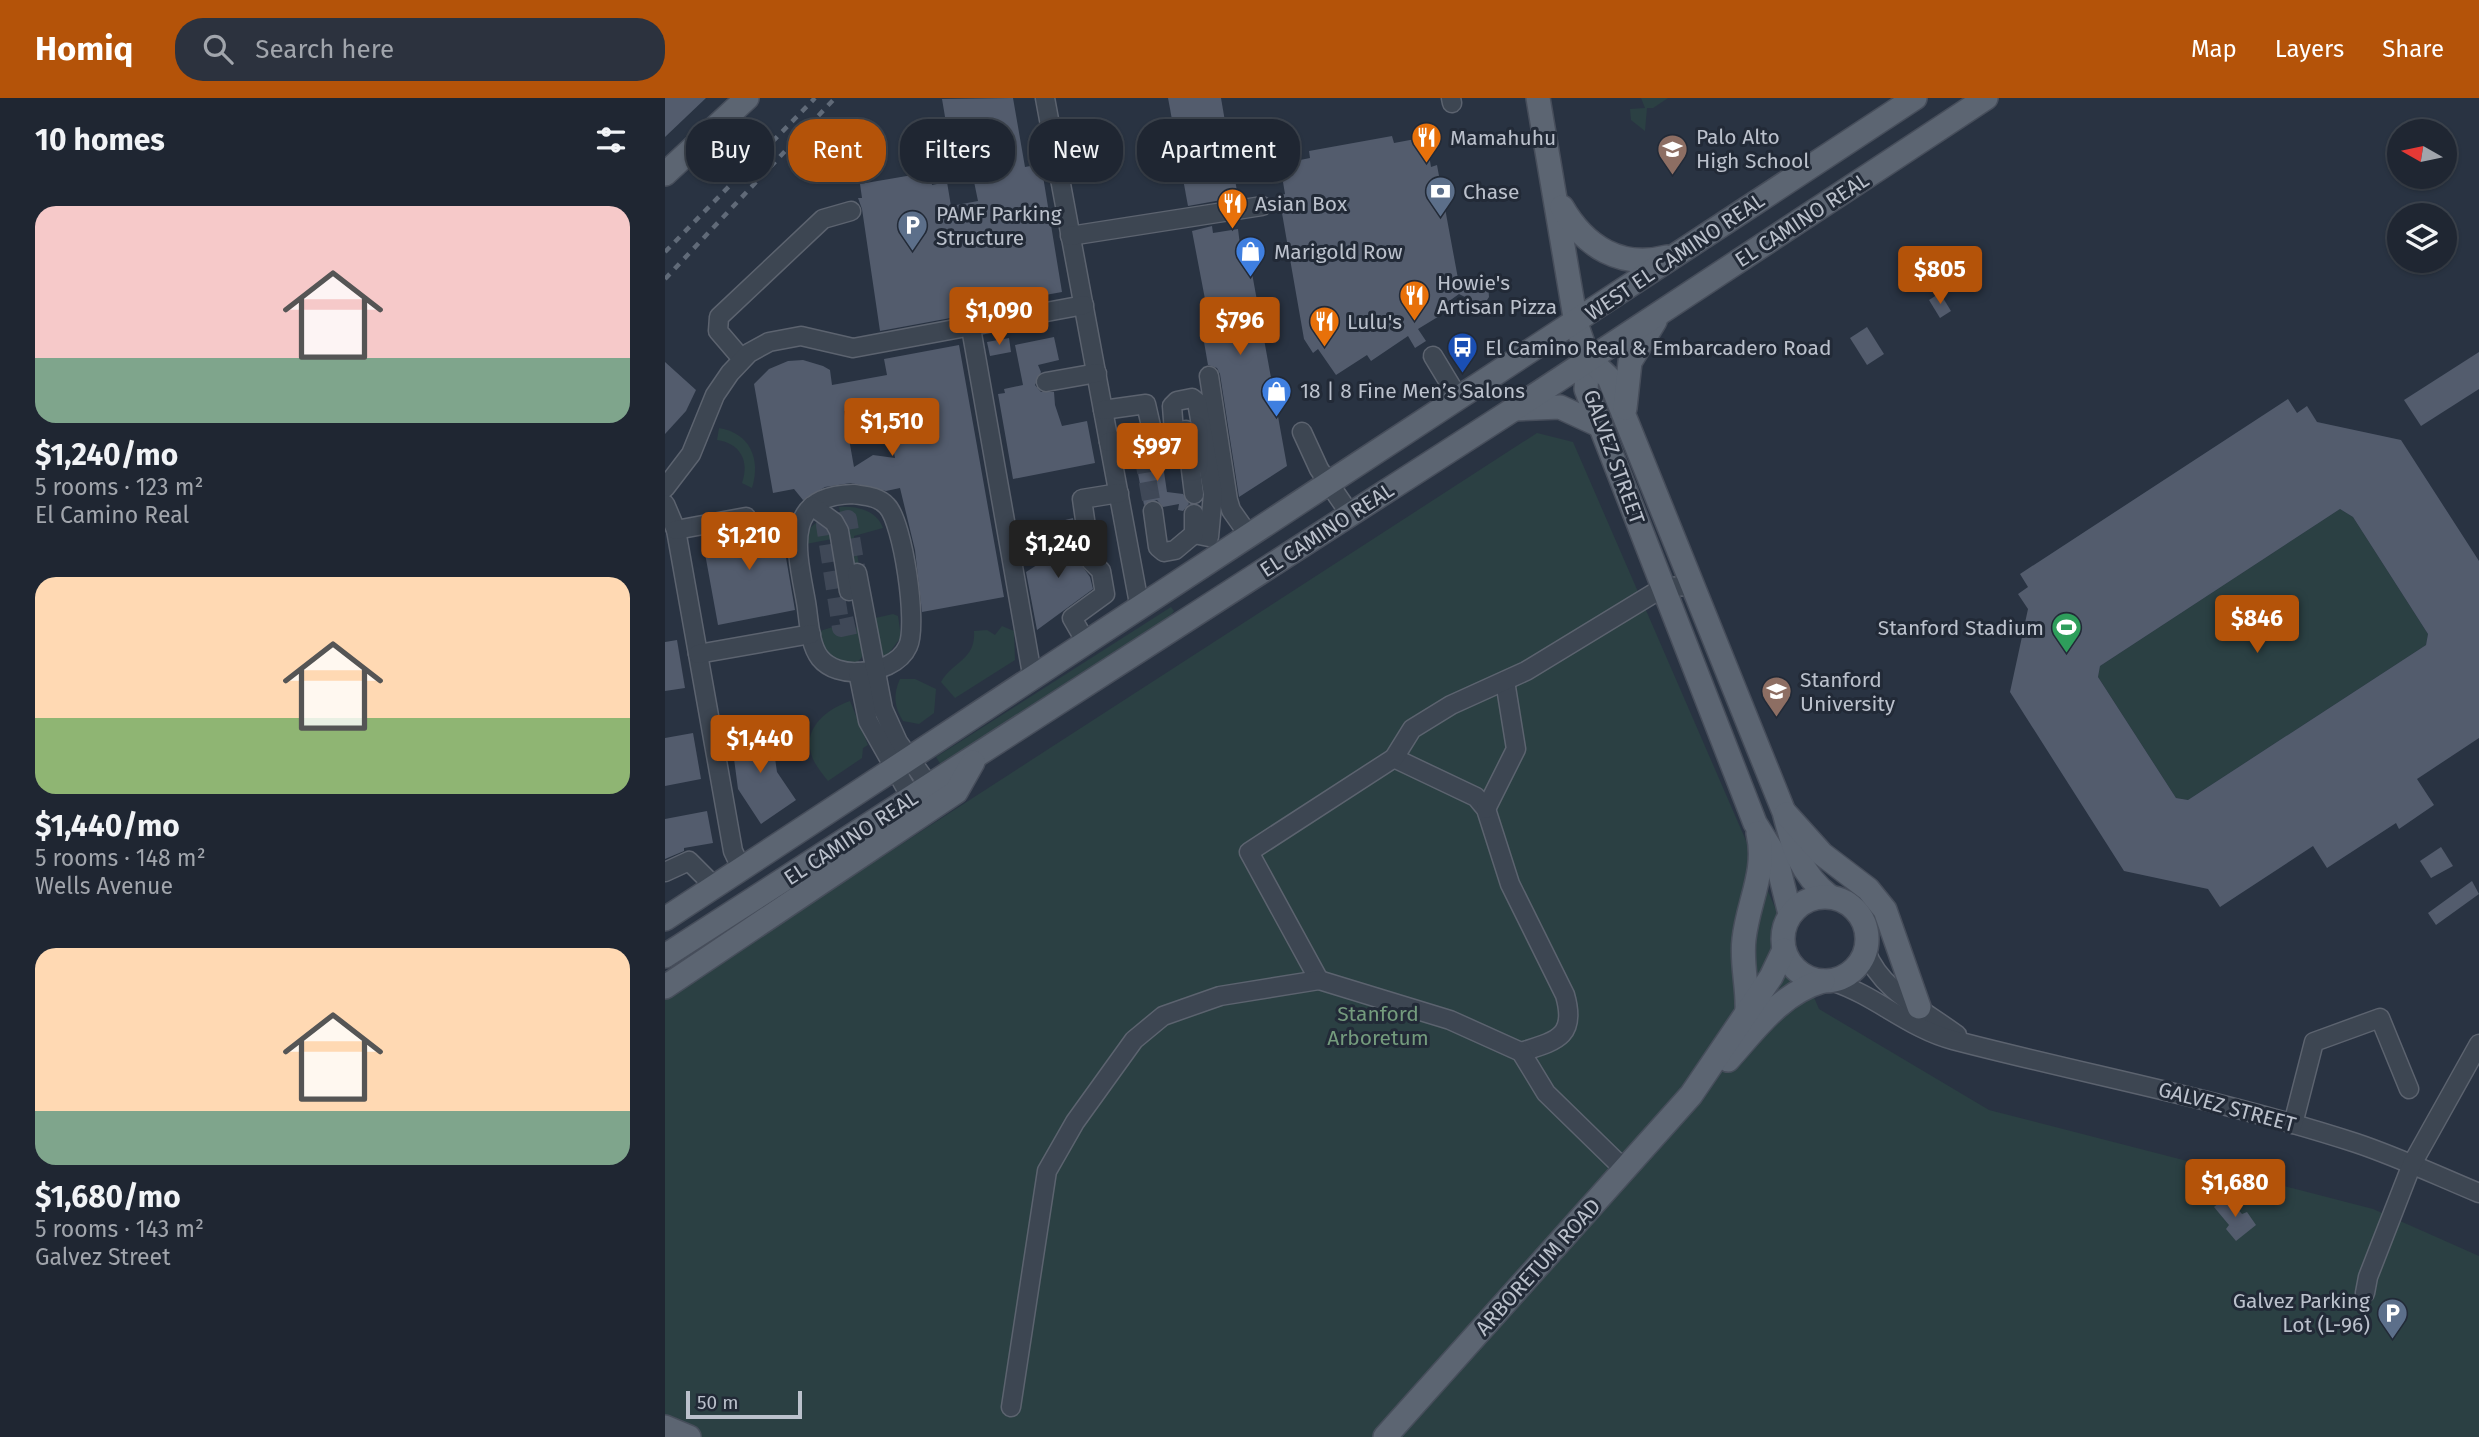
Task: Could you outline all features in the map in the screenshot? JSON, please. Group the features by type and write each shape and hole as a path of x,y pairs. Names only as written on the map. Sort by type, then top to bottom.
{"main road":[{"path":"665,174 747,98"},
{"path":"1538,98 1576,323 1588,358"},
{"name":"WEST EL CAMINO REAL","path":"1576,323 1915,98"},
{"name":"EL CAMINO REAL","path":"665,956 1514,409 1986,98"},
{"path":"1557,199 1584,238 1615,256 1636,263 1676,255"},
{"path":"1624,415 1630,362 1659,314"},
{"name":"EL CAMINO REAL","path":"665,919 1576,323"},
{"name":"GALVEZ STREET","path":"1588,358 1608,374 1784,812 1795,854 1806,875 1829,896"},
{"name":"GALVEZ STREET","path":"1588,358 1586,389 1755,823 1776,857 1790,914"},
{"path":"1514,409 1560,407 1601,426"},
{"path":"665,987 957,792 974,759"},
{"path":"1784,812 1822,854 1868,889 1885,910 1919,1007"},
{"path":"1747,1010 1748,992 1743,965 1744,938 1762,863 1755,823"},
{"path":"1829,896 1844,903 1862,921 1866,951 1850,974 1828,982 1799,970 1784,950 1784,933 1790,914 1805,900 1829,896"},
{"name":"ARBORETUM ROAD","path":"1385,1437 1691,1095 1771,977 1784,950"},
{"name":"ARBORETUM ROAD","path":"1691,1095 1708,1082 1784,1000 1797,991 1828,982"},
{"path":"665,1427 689,1437"}],"street":[{"path":"1045,98 1140,609"},
{"path":"1070,236 1262,206"},
{"path":"742,359 718,331 719,317 823,219 851,211"},
{"path":"665,488 691,454 715,396 742,359 769,342 793,336 853,348 1084,305"},
{"path":"971,328 1033,680"},
{"path":"1433,356 1459,399"},
{"path":"1046,382 1097,373"},
{"path":"1209,376 1228,500 1231,510 1250,537"},
{"path":"1174,432 1172,406 1177,401 1192,398 1199,406 1213,494 1209,537 1194,534"},
{"path":"1104,411 1146,404 1145,442"},
{"path":"1109,442 1145,442 1186,430 1194,494"},
{"path":"1302,432 1307,448 1350,514"},
{"path":"1087,644 1072,618 1105,594 1101,571 1091,561 1082,499 1119,493"},
{"path":"853,494 882,501 894,515 912,615 909,645 899,659 866,671 827,664 818,656 811,634 797,538 800,521 812,506 835,495 853,494"},
{"path":"665,504 675,530 733,851 742,870"},
{"path":"812,506 834,522 838,531 855,625"},
{"path":"1153,511 1158,547 1164,552 1175,551 1194,534 1194,514"},
{"path":"675,530 746,517"},
{"path":"857,573 866,671 898,742 903,765 921,793"},
{"path":"1319,979 1249,852 1394,758 1412,729 1451,705 1526,671 1664,587 1693,586"},
{"path":"698,654 811,634"},
{"path":"1486,809 1516,749 1505,681"},
{"path":"1394,758 1475,797 1486,809 1510,884 1565,995 1571,1014 1567,1029 1554,1042 1521,1052"},
{"path":"665,872 689,862 715,887"},
{"name":"GALVEZ STREET","path":"1866,951 1882,978 1969,1043"},
{"path":"1011,1407 1048,1171 1075,1122 1134,1040 1163,1016 1220,996 1319,979 1450,1020 1521,1052 1546,1093 1625,1170"},
{"name":"GALVEZ STREET","path":"1828,982 1867,996 1928,1030 2020,1059 2163,1090 2293,1124 2412,1164 2479,1194"},
{"path":"2293,1124 2314,1042 2380,1018 2409,1088"},
{"path":"2365,1293 2368,1277 2412,1164 2479,1044"}],"green space":[{"path":"1641,98 1668,98 1653,108 1647,108 1645,131 1631,120 1630,109 1645,108"},
{"path":"719,428 739,435 751,449 755,467 752,488 742,483 745,467 741,454 732,445 717,440"},
{"name":"Stanford Arboretum","path":"1537,433 1573,442 1819,1009 1989,1110 2373,1209 2479,1256 2479,1437 665,1437 665,997"},
{"path":"839,507 865,510 876,517 883,528 854,536 860,571 851,573"},
{"path":"2340,509 2353,517 2428,634 2426,645 2188,800 2176,798 2098,677 2100,666"},
{"path":"817,522 824,523 830,529 832,539 806,544 805,532"},
{"path":"1171,607 1174,611 1169,617 1117,654 941,765 936,757"},
{"path":"893,614 898,616 901,637 889,653 879,659 871,619"},
{"path":"839,625 840,630 859,627 863,654 855,663 836,660 823,647 820,631"},
{"path":"1002,626 1014,631 1015,660 955,698 941,682 968,654 974,641 974,631 987,630 995,635"},
{"path":"900,679 915,679 936,689 934,713 919,724 903,721 898,711 895,695"},
{"path":"850,701 868,745 863,748 862,758 828,781 812,757 811,735 814,727 826,714"}],"building":[{"path":"665,98 706,98 665,137"},
{"path":"1013,98 1025,167 1029,166 1029,182 1044,182 1062,292 955,311 956,317 880,331 862,209 858,198 862,198 860,184 886,182 886,180 900,177 900,182 932,182 932,185 947,182 951,206 978,201 974,182 1015,182 1015,119 945,119 942,99"},
{"path":"1168,98 1221,98 1225,119 1172,119"},
{"path":"1392,136 1394,143 1426,137 1431,167 1437,165 1459,284 1481,281 1481,285 1488,284 1489,297 1483,306 1459,294 1438,309 1441,315 1418,329 1426,341 1415,348 1408,336 1371,361 1367,355 1336,375 1318,349 1313,353 1304,339 1279,196 1285,194 1283,182 1300,182 1300,160 1310,158 1309,151"},
{"path":"1184,182 1235,182 1238,197 1188,206"},
{"path":"1212,226 1213,233 1238,229 1241,253 1248,251 1287,466 1239,497 1220,374 1217,368 1208,365 1204,342 1213,341 1192,231"},
{"path":"1940,293 1951,311 1940,318 1929,300"},
{"path":"1867,327 1884,354 1867,365 1850,338"},
{"path":"1054,337 1059,360 1038,365 1041,372 1035,385 1041,392 1054,392 1062,426 1087,421 1095,463 1013,479 998,394 1005,393 1004,389 1023,385 1015,345"},
{"path":"1009,338 1011,352 990,356 987,342"},
{"path":"959,345 1004,597 922,612 915,550 900,488 886,491 851,483 825,487 803,500 794,489 773,493 754,384 769,369 788,361 803,360 823,366 830,370 832,385 887,375 884,359","holes":["885,402 895,458 873,455 854,467 844,411"]},
{"path":"2479,352 2479,389 2421,426 2404,400"},
{"path":"665,362 696,390 686,411 665,434"},
{"name":"Stanford Stadium","path":"2288,399 2297,413 2307,406 2317,422 2401,440 2479,561 2479,738 2417,779 2434,805 2399,829 2396,823 2327,868 2313,846 2220,907 2208,889 2124,871 2010,692 2028,609 2018,594 2028,587 2020,574","holes":["2340,509 2353,517 2428,634 2426,645 2188,800 2176,798 2098,677 2100,666"]},
{"path":"1161,452 1167,492 1183,494 1189,504 1183,511 1178,510 1179,504 1163,507 1157,500 1144,505 1135,458"},
{"path":"779,517 795,610 718,625 702,537 748,528 758,521"},
{"path":"1073,518 1080,563 1090,577 1093,589 1037,630 1026,572 1065,547 1061,521"},
{"path":"677,640 685,688 665,691 665,642"},
{"path":"771,730 777,772 796,800 761,824 738,789 731,736"},
{"path":"693,733 701,779 665,786 665,738"},
{"path":"707,811 713,843 684,848 684,851 665,859 665,819"},
{"path":"2441,847 2453,866 2431,878 2420,861"},
{"path":"2472,881 2479,894 2436,925 2428,913"},
{"path":"2227,1196 2242,1214 2247,1212 2256,1225 2236,1241 2226,1229 2229,1225 2214,1207"}],"tunnel":[{"path":"1143,455 1153,511"},
{"path":"855,625 841,628 825,525 848,519 857,573"}],"railway":[{"path":"665,252 815,98"},
{"path":"665,279 835,98"}],"place":[{"name":"Mamahuhu","path":"1427,165"},
{"name":"Palo Alto High School","path":"1673,176"},
{"name":"Chase","path":"1440,219"},
{"name":"Asian Box","path":"1232,231"},
{"name":"PAMF Parking Structure","path":"913,253"},
{"name":"Marigold Row","path":"1251,279"},
{"name":"Howie's Artisan Pizza","path":"1414,322"},
{"name":"Lulu's","path":"1324,349"},
{"name":"El Camino Real & Embarcadero Road","path":"1462,375"},
{"name":"18 | 8 Fine Men’s Salons","path":"1277,418"},
{"name":"Stanford Stadium","path":"2067,655"},
{"name":"Stanford University","path":"1777,719"},
{"name":"Galvez Parking Lot (L-96)","path":"2393,1340"}]}
